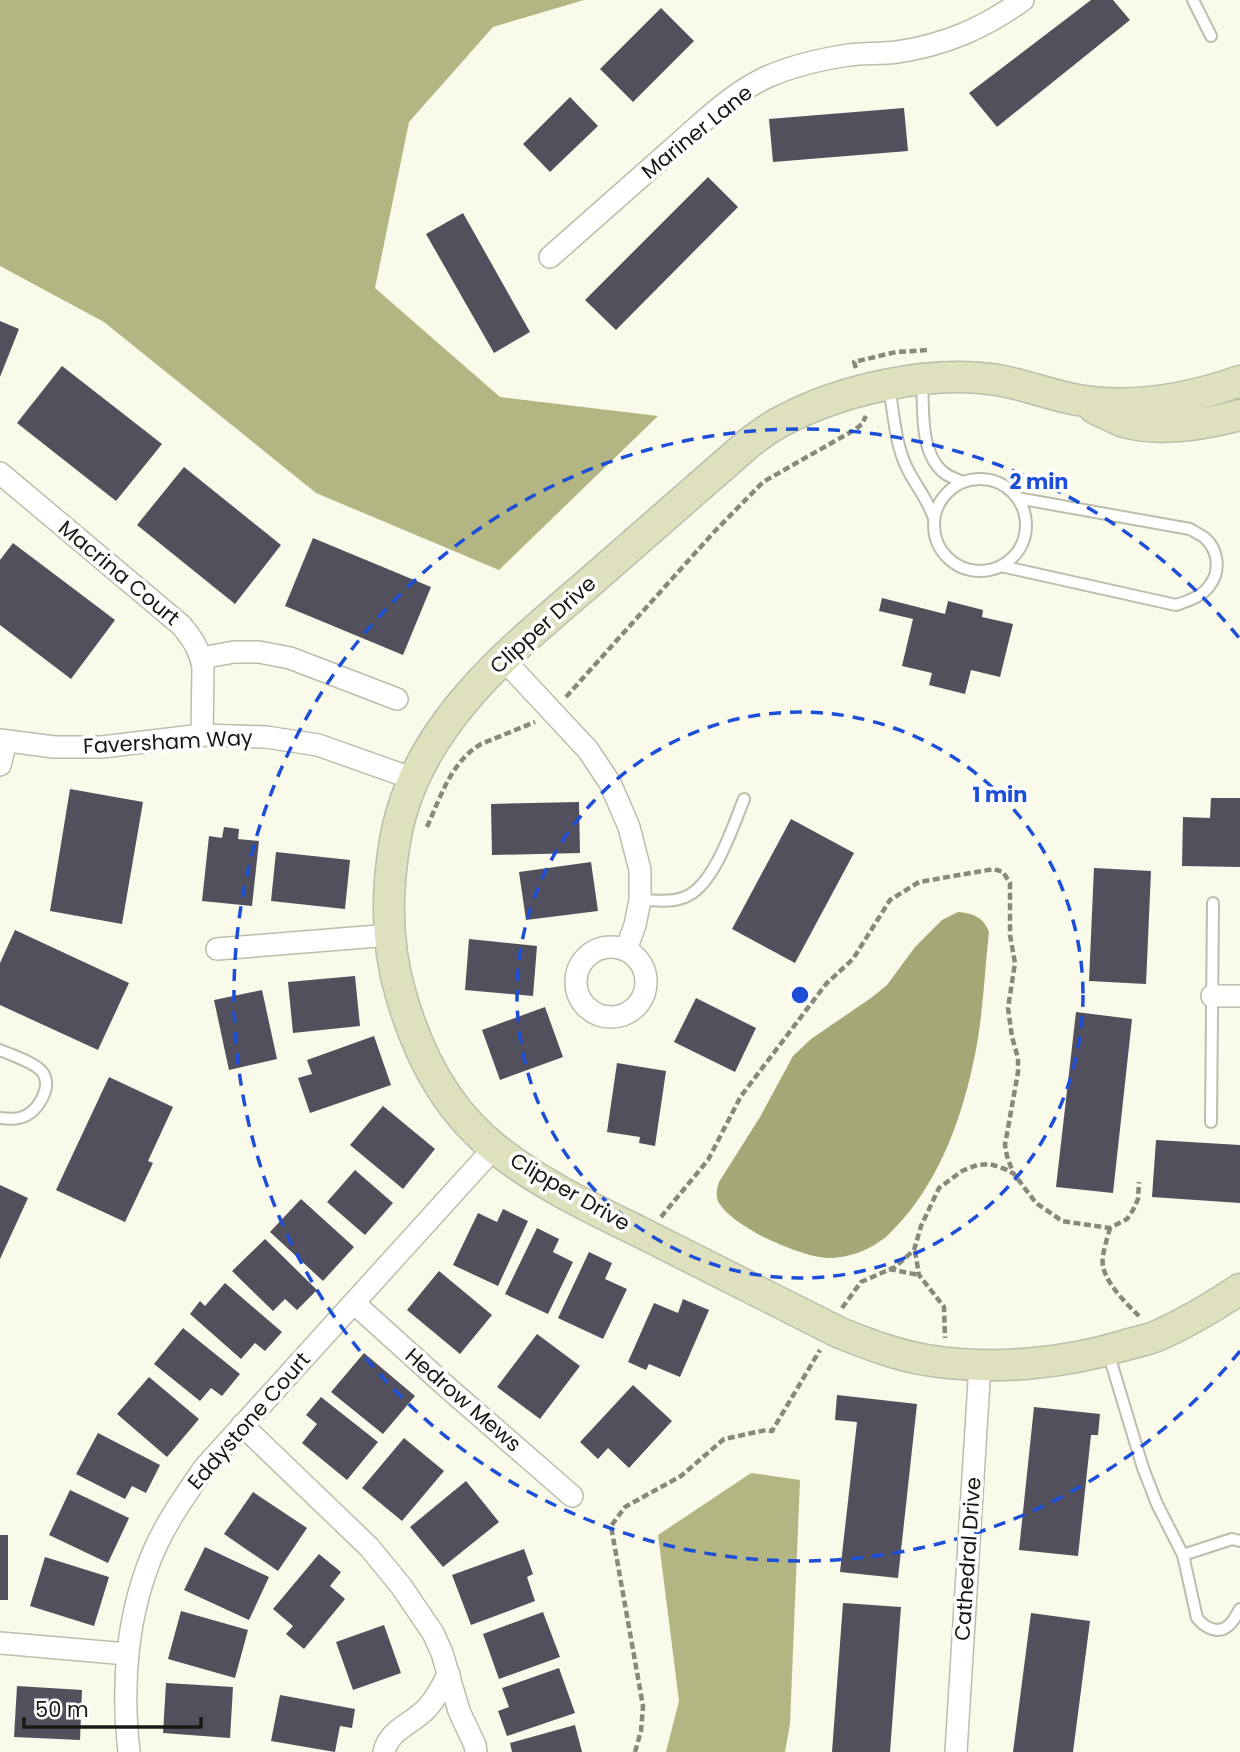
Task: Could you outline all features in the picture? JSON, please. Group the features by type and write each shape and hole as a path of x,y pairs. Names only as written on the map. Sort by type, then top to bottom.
{"street":[{"name":"Mariner Lane","path":"550,257 708,118 739,93 766,78 799,66 849,55 897,51 941,43 998,18 1023,0"},
{"name":"Clipper Drive","path":"1240,381 1214,390 1161,401 1110,402 1078,400 990,379 945,378 858,390 782,420 748,443 558,610 471,692 444,726 414,779 402,812 392,855 388,900 396,979 411,1029 443,1093 494,1148 570,1196 830,1328 882,1349 926,1360 980,1365 1036,1363 1107,1351 1154,1337 1198,1316 1240,1289"},
{"name":"Clipper Drive","path":"1078,400 1124,422 1147,425 1201,423 1240,415"},
{"name":"Macrina Court","path":"0,473 181,625 194,641 203,667 202,735"},
{"path":"201,658 234,652 259,652 290,658 397,699"},
{"path":"504,660 588,750 610,783 629,827 640,870 640,900 626,950"},
{"name":"Faversham Way","path":"3,741 54,747 102,747 202,735 266,737 318,744 414,779"},
{"path":"0,765 3,741"},
{"path":"217,949 390,935"},
{"path":"1212,996 1240,996"},
{"name":"Eddystone Court","path":"129,1752 125,1691 127,1654 140,1590 156,1546 178,1506 204,1468 494,1148"},
{"name":"Hedrow Mews","path":"354,1303 572,1496"},
{"name":"Cathedral Drive","path":"956,1752 980,1365"},
{"path":"242,1425 369,1547 401,1586 433,1633 476,1752"},
{"path":"0,1643 127,1654"},
{"path":"384,1752 386,1744 399,1729 427,1709 449,1674"}],"lane":[{"path":"1193,0 1211,36"},
{"path":"922,380 925,428 931,454 944,473 963,482"},
{"path":"889,385 902,455 930,505 934,520"},
{"path":"987,478 1013,491 1017,498 1026,517 1026,531 1013,557 1001,566 973,570 958,565 945,555 933,526 936,510 943,496 956,485 970,479 987,478"},
{"path":"1001,566 1176,605 1194,598 1210,586 1216,571 1217,556 1205,538 1190,529 1017,498"},
{"path":"640,900 673,900 686,897 699,888 729,838 744,799"},
{"path":"1211,1122 1213,903"},
{"path":"0,1050 36,1067 44,1073 46,1083 37,1106 26,1116 15,1119 0,1118"},
{"path":"1107,1351 1143,1468 1157,1504 1183,1555 1198,1618 1203,1625 1212,1629 1223,1629 1240,1609"},
{"path":"1183,1555 1232,1539 1240,1541"}],"path":[{"path":"425,839 427,827 447,780 459,762 474,748 537,720 564,699 714,532 763,482 856,429 862,424 869,409"},
{"path":"660,1219 708,1160 741,1096 826,984 853,959 890,900 919,882 994,869 1003,872 1010,883 1010,934 1015,963 1010,988 1009,1017 1018,1072 1005,1144 1014,1174 1036,1203 1062,1221 1110,1228 1127,1219 1133,1210 1138,1199 1139,1182"},
{"path":"945,1362 944,1307 919,1275 914,1250 921,1226 939,1188 962,1171 977,1165 990,1164 1014,1174"},
{"path":"1110,1228 1103,1266 1115,1290 1140,1317 1144,1340"},
{"path":"635,1752 641,1731 643,1706 611,1526 625,1507 681,1476 724,1439 772,1431 825,1342 846,1300 861,1282 895,1267 914,1250"},
{"path":"889,1269 919,1275"}],"shaded area":[{"path":"0,0 584,0 493,27 409,122 375,288 500,397 658,416 499,570 316,493 104,322 0,266"},
{"path":"958,912 977,917 989,932 979,1031 968,1087 953,1133 920,1197 883,1239 860,1252 843,1257 826,1258 799,1252 767,1239 738,1221 719,1203 719,1182 760,1117 793,1056 811,1039 887,985 915,947 942,920"},
{"path":"751,1473 800,1480 790,1724 785,1752 666,1752 679,1701 658,1535"}],"building":[{"path":"1091,0 1113,0 1130,20 997,127 969,93"},
{"path":"661,8 694,41 633,102 600,69"},
{"path":"570,97 598,126 550,172 523,144"},
{"path":"904,108 908,151 773,162 769,119"},
{"path":"708,177 738,207 616,330 585,300"},
{"path":"463,213 530,332 494,353 426,234"},
{"path":"0,321 19,329 0,377"},
{"path":"62,366 162,444 116,501 17,423"},
{"path":"184,467 281,545 235,604 137,525"},
{"path":"313,538 431,587 403,655 285,606"},
{"path":"13,543 115,620 71,679 0,625 0,560"},
{"path":"882,598 945,614 948,601 983,610 982,617 1013,624 1000,677 971,670 965,694 929,685 932,673 902,666 913,619 879,611"},
{"path":"70,789 143,802 122,924 50,911"},
{"path":"1211,798 1240,798 1240,867 1182,866 1183,817 1210,818"},
{"path":"579,802 580,853 492,855 491,804"},
{"path":"791,819 854,853 795,963 732,929"},
{"path":"224,827 239,829 238,839 259,841 252,906 202,901 209,836 222,838"},
{"path":"276,852 350,860 345,909 271,901"},
{"path":"591,862 598,911 526,920 519,872"},
{"path":"1094,868 1151,871 1146,984 1089,981"},
{"path":"15,930 129,983 98,1050 0,1005 0,963"},
{"path":"469,939 537,946 533,996 465,990"},
{"path":"355,976 360,1026 293,1033 288,982"},
{"path":"262,990 277,1059 229,1070 214,1000"},
{"path":"696,998 756,1028 735,1072 674,1042"},
{"path":"545,1007 563,1057 500,1080 482,1030"},
{"path":"1076,1012 1132,1019 1113,1193 1056,1187"},
{"path":"374,1036 391,1085 310,1113 298,1078 312,1074 307,1060"},
{"path":"617,1063 666,1071 655,1146 639,1143 640,1137 607,1132"},
{"path":"109,1077 173,1107 148,1161 153,1163 125,1222 56,1190"},
{"path":"383,1106 435,1149 403,1189 350,1145"},
{"path":"1156,1140 1240,1145 1240,1203 1152,1197"},
{"path":"355,1170 393,1203 365,1235 327,1202"},
{"path":"0,1185 28,1198 0,1259"},
{"path":"301,1199 354,1247 323,1281 270,1232"},
{"path":"503,1209 528,1221 498,1286 453,1265 478,1213 497,1222"},
{"path":"537,1228 559,1239 553,1252 573,1262 548,1314 505,1294"},
{"path":"265,1239 317,1290 297,1310 285,1299 273,1311 232,1271"},
{"path":"589,1252 612,1263 605,1279 627,1289 603,1339 558,1318"},
{"path":"439,1271 492,1315 460,1354 407,1310"},
{"path":"225,1283 282,1332 265,1351 255,1343 241,1359 190,1314 200,1301 205,1306"},
{"path":"683,1299 709,1310 680,1377 649,1364 646,1370 628,1362 654,1303 678,1313"},
{"path":"183,1328 240,1374 222,1396 211,1388 200,1401 154,1364"},
{"path":"537,1334 580,1366 540,1419 497,1387"},
{"path":"364,1353 415,1396 383,1434 331,1392"},
{"path":"149,1377 199,1419 167,1457 117,1414"},
{"path":"633,1385 672,1421 629,1468 608,1448 598,1459 580,1442"},
{"path":"837,1395 917,1404 898,1578 840,1572 857,1422 835,1420"},
{"path":"321,1397 378,1442 347,1480 302,1443 317,1424 306,1415"},
{"path":"1034,1407 1100,1414 1098,1435 1091,1435 1078,1556 1019,1550"},
{"path":"98,1433 160,1465 146,1493 132,1486 125,1499 76,1474"},
{"path":"404,1438 444,1471 402,1521 362,1488"},
{"path":"466,1481 499,1522 443,1567 410,1527"},
{"path":"70,1490 129,1518 108,1563 49,1535"},
{"path":"253,1492 307,1528 278,1571 224,1534"},
{"path":"0,1535 8,1535 8,1600 0,1600"},
{"path":"205,1547 269,1577 249,1620 184,1590"},
{"path":"524,1549 533,1574 527,1577 535,1601 471,1625 452,1575"},
{"path":"319,1554 341,1572 330,1586 345,1599 304,1649 286,1634 293,1626 273,1609"},
{"path":"45,1557 109,1577 94,1626 30,1606"},
{"path":"843,1603 901,1607 890,1752 832,1752"},
{"path":"181,1611 248,1630 235,1678 168,1659"},
{"path":"543,1612 560,1657 499,1679 483,1634"},
{"path":"1031,1613 1090,1621 1073,1752 1013,1752"},
{"path":"384,1625 401,1673 353,1690 336,1642"},
{"path":"559,1668 575,1713 507,1736 498,1711 509,1707 502,1688"},
{"path":"166,1683 233,1687 230,1738 163,1733"},
{"path":"17,1686 82,1690 80,1740 14,1737"},
{"path":"280,1695 355,1709 352,1728 340,1726 335,1752 271,1741"},
{"path":"575,1725 582,1752 512,1752 510,1743"}]}
